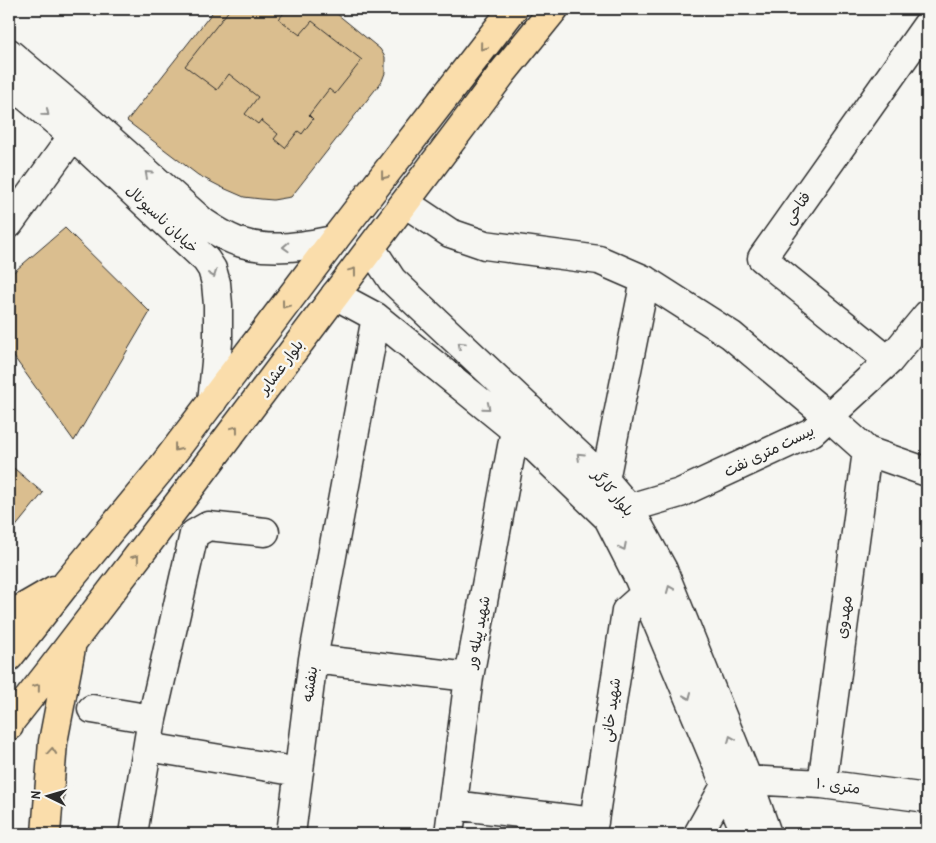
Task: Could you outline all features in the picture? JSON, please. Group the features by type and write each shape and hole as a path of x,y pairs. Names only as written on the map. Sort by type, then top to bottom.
{"main road":[{"path":"9,657 66,584 160,470 334,240 513,9"},
{"name":"بلوار عشایر","path":"9,723 554,9"},
{"path":"9,616 66,584"},
{"path":"46,834 53,742 72,641"}],"street":[{"name":"فتاحی","path":"889,361 762,258 927,25"},
{"name":"خیابان ناسیونال","path":"9,53 206,260 212,270 216,283 218,305 218,342 212,402"},
{"name":"خیابان ناسیونال","path":"9,82 79,127 204,223 230,238 254,246 270,248 296,247 334,240"},
{"path":"9,224 79,127"},
{"path":"405,203 450,233 485,245 598,260 645,280 731,335 867,451 927,472"},
{"name":"بلوار کارگر","path":"371,248 392,280 605,480 619,513 645,594 737,782 767,834"},
{"path":"605,480 645,280"},
{"name":"بلوار کارگر","path":"335,295 376,318 619,513 663,570 737,782 746,834"},
{"name":"بیست متری نفت","path":"619,513 680,493 812,432 889,361 927,315"},
{"path":"313,659 376,318"},
{"name":"شهید پیله ور","path":"449,834 469,677 515,430"},
{"name":"مهدوی","path":"822,784 867,451"},
{"path":"133,834 152,719 194,534 208,526 265,532"},
{"name":"شهید خانی","path":"593,828 626,611 645,594"},
{"name":"بنفشه","path":"291,834 313,659 469,677"},
{"path":"92,710 152,719"},
{"path":"148,747 299,772"},
{"path":"698,834 737,782"},
{"name":"۱۰ متری","path":"737,782 822,784 927,798"},
{"path":"453,805 593,828"}],"building":[{"path":"215,9 331,9 380,49 385,57 385,73 382,81 291,197 273,200 244,197 221,187 198,175 127,121"},
{"path":"230,9 287,9 279,19 300,35 312,21 362,60 335,94 329,89 309,115 313,119 302,134 298,131 285,148 274,139 278,134 261,120 258,124 245,114 258,97 229,74 217,90 185,66"},
{"path":"65,228 150,312 74,441 9,350 9,276"},
{"path":"9,464 43,493 9,535"}]}
